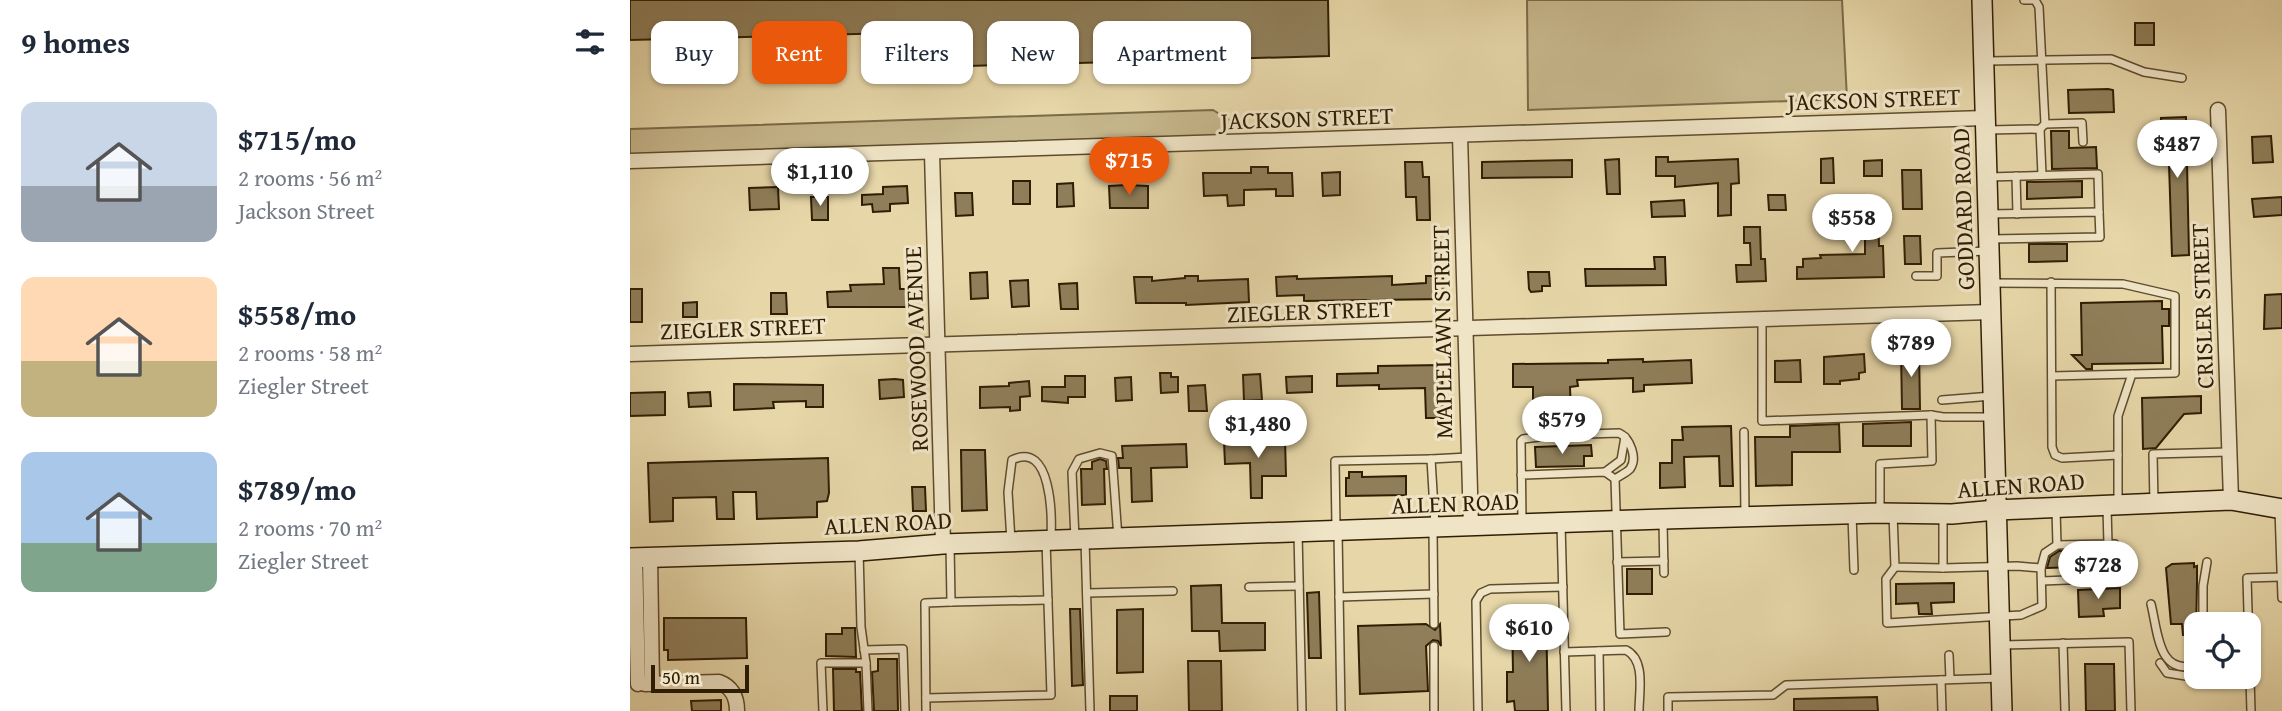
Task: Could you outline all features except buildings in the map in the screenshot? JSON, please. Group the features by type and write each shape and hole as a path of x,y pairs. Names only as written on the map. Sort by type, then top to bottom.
{"main road":[{"name":"GODDARD ROAD","path":"1982,0 2002,711"},
{"name":"ALLEN ROAD","path":"638,557 859,551 947,544 1663,519 1943,514 2231,500 2281,506"}],"street":[{"name":"CRISLER STREET","path":"2218,110 2231,500"},
{"name":"JACKSON STREET","path":"630,162 1460,135 1985,124"},
{"name":"MAPLELAWN STREET","path":"1460,135 1471,527"},
{"name":"ROSEWOOD AVENUE","path":"932,153 947,544"},
{"name":"ZIEGLER STREET","path":"630,354 1991,312"},
{"path":"638,557 640,684 719,682 727,685 734,693 737,711"}],"lane":[{"path":"2024,0 2035,0 2039,7 2043,58 2042,175"},
{"path":"1983,61 2111,58 2144,72 2182,78"},
{"path":"1985,124 2043,127 2082,124 2083,142"},
{"path":"1916,276 1937,276 1937,253 1989,245 2100,237 2098,174 1987,177"},
{"path":"2016,176 2017,214"},
{"path":"1988,214 2099,212"},
{"path":"2051,282 2052,447 2055,456 2062,458 2119,455"},
{"path":"1990,283 2123,284 2175,296 2175,373 2052,376"},
{"path":"1762,319 1762,421 1931,415 1993,417"},
{"path":"2108,544 2119,455 2119,416 2132,373"},
{"path":"1942,400 1993,396"},
{"path":"1931,415 1931,461 1880,464 1895,567 1886,579 1887,623 2021,615 2042,606 2041,568 2045,553 2057,545 2115,544 2116,578 2042,582"},
{"path":"1744,432 1745,518"},
{"path":"1522,525 1521,441 1554,435 1619,433 1625,436 1632,448 1632,466 1615,479"},
{"path":"1521,475 1605,472 1621,460 1625,436"},
{"path":"2154,503 2153,454 2229,452"},
{"path":"1090,711 1087,593 1072,472 1079,459 1100,453 1112,456 1118,538"},
{"path":"926,698 1051,695 1048,600 1052,513 1047,482 1040,466 1030,458 1019,456 1012,460 1008,476 1011,542"},
{"path":"1341,711 1335,461 1468,457"},
{"path":"1432,458 1434,624"},
{"path":"1605,472 1615,479"},
{"path":"1615,479 1620,634 1666,632"},
{"path":"2281,506 2282,598"},
{"path":"2056,507 2057,545"},
{"path":"1852,514 1854,570"},
{"path":"1943,514 1943,568"},
{"path":"1663,519 1664,573"},
{"path":"1561,523 1566,711"},
{"path":"1298,533 1303,711"},
{"path":"947,544 951,602"},
{"path":"859,551 861,627 868,711"},
{"path":"1617,562 1664,561"},
{"path":"2203,612 2207,562"},
{"path":"1895,567 2041,568"},
{"path":"2251,711 2248,578 2281,577"},
{"path":"1249,587 1299,586"},
{"path":"1478,711 1476,601 1481,593 1490,589 1563,587"},
{"path":"1087,593 1173,591"},
{"path":"1339,597 1434,594"},
{"path":"926,711 925,603 1048,600"},
{"path":"2151,604 2166,659 2176,667 2184,667"},
{"path":"2000,645 2129,642 2130,711"},
{"path":"2063,643 2065,711"},
{"path":"1434,646 1434,711"},
{"path":"864,650 903,649 905,711"},
{"path":"1564,652 1626,650 1633,654 1638,662 1639,711"},
{"path":"1599,651 1600,711"},
{"path":"1948,655 1950,680"},
{"path":"823,711 821,663 866,663"},
{"path":"2160,663 2167,673 2184,676"},
{"path":"1668,711 1668,697 1773,695 1786,685 2001,678"},
{"path":"1941,680 1942,711"}],"shaded area":[{"path":"1527,0 1842,0 1847,99 1528,110"},
{"path":"1213,110 1231,121 1214,138 630,155 630,129"}]}
